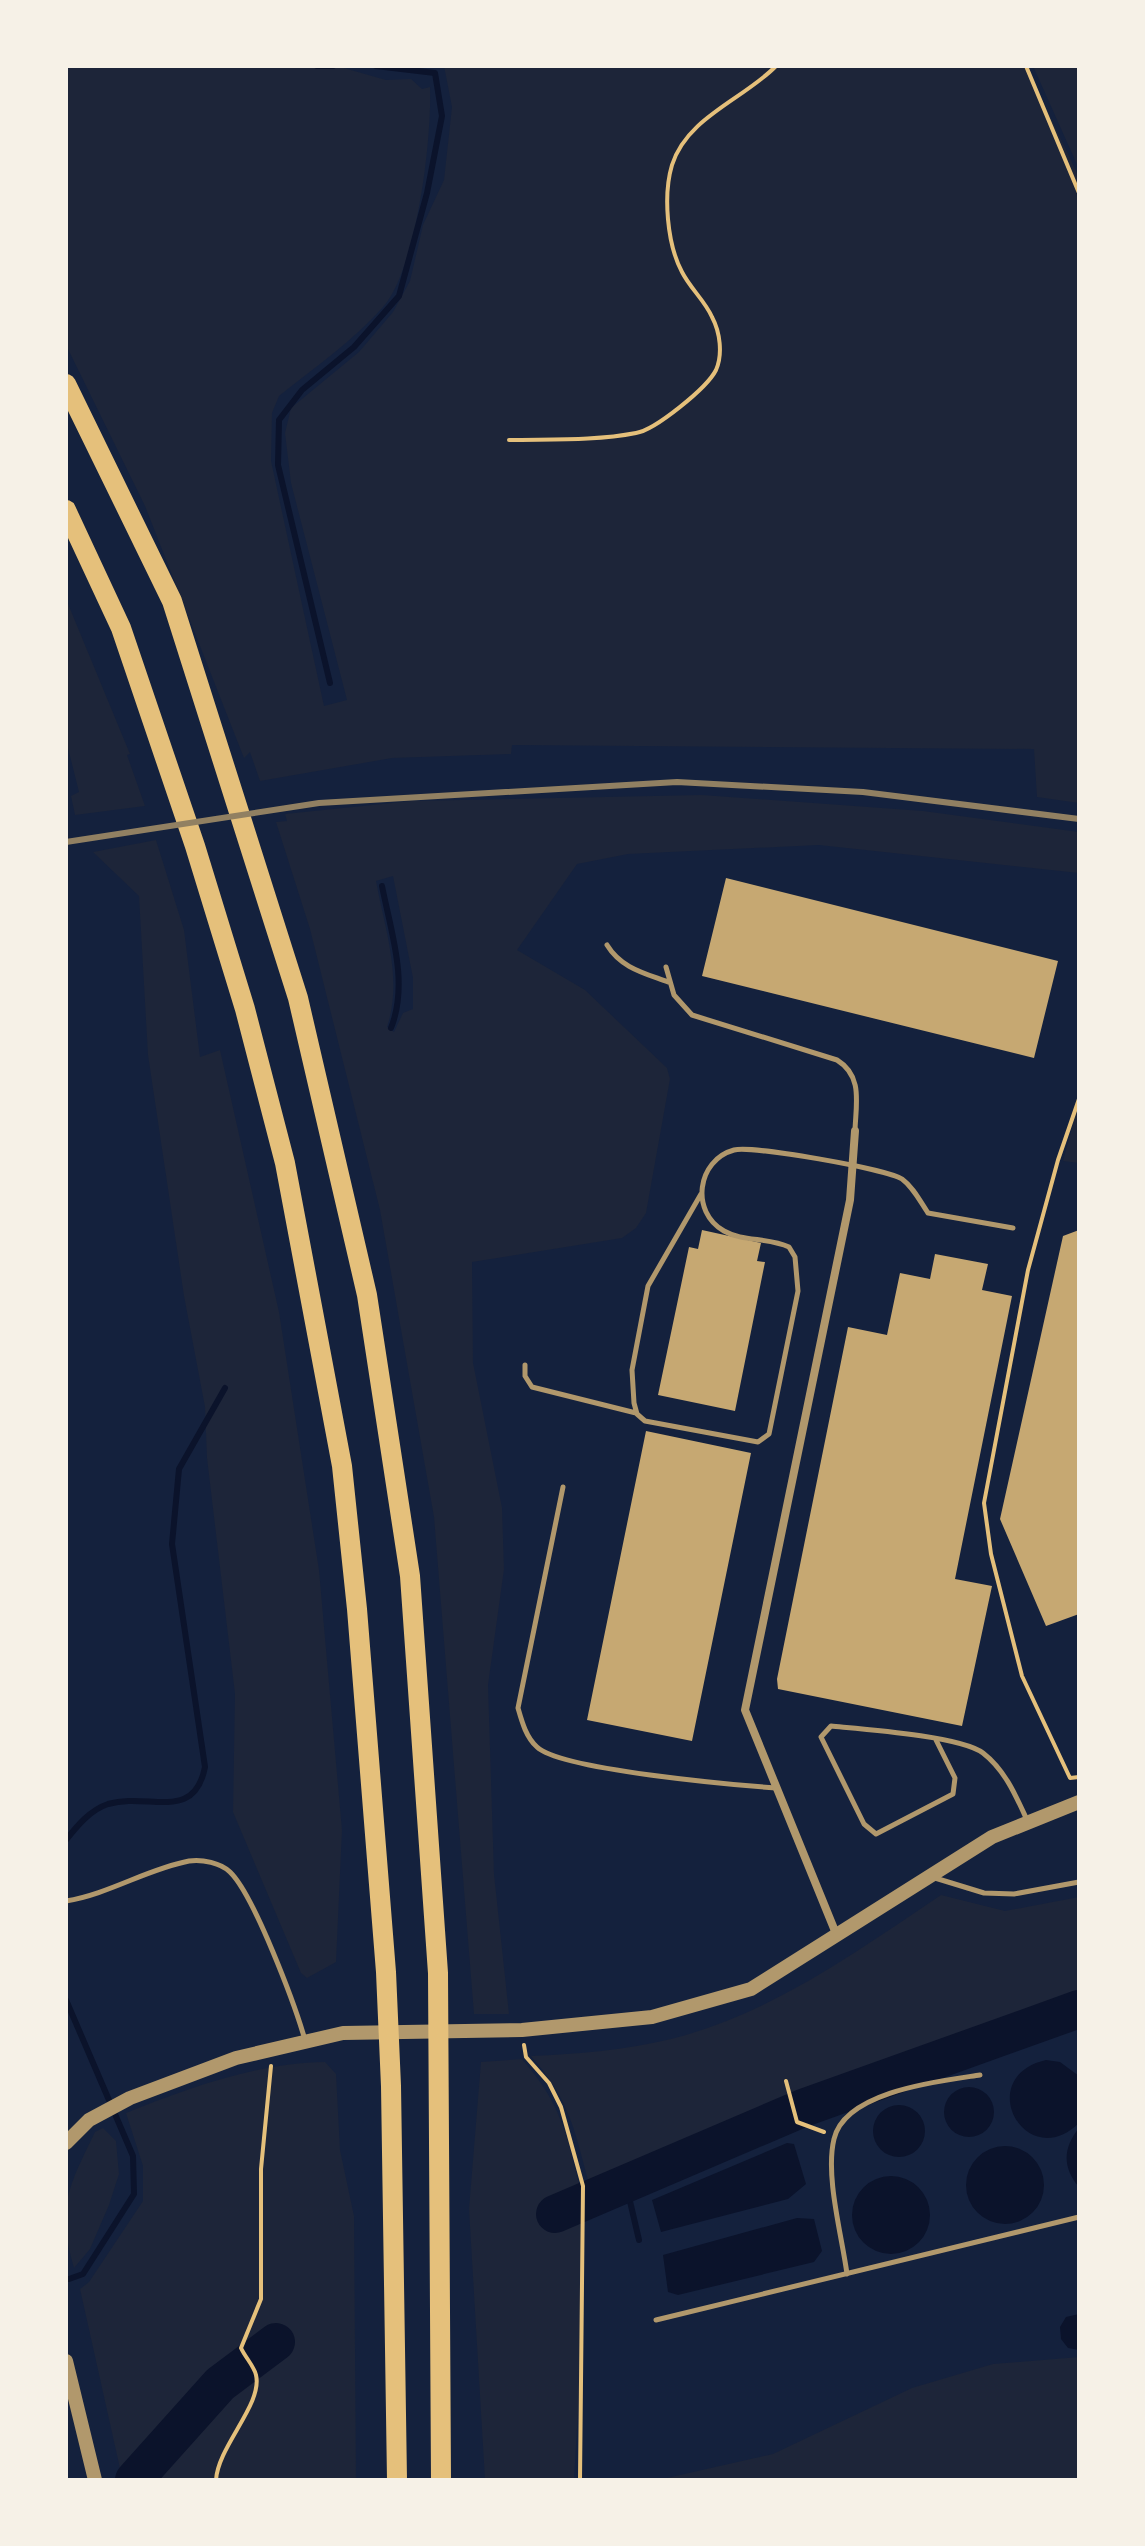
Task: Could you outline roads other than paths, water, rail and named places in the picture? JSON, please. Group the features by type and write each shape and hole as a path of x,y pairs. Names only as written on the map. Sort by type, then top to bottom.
{"highway":[{"path":"66,384 172,601 298,998 367,1295 410,1576 438,1973 441,2480"},
{"path":"66,510 121,628 195,846 245,1009 285,1163 342,1466 357,1609 386,1972 391,2086 397,2480"},
{"path":"440,2333 452,2480"}],"street":[{"path":"837,1936 745,1710 850,1200 855,1131"},
{"path":"66,2126 95,2117 130,2098 236,2058 343,2033 522,2030 652,2017 751,1989 992,1837 1079,1802"},
{"path":"66,2143 95,2117"},
{"path":"66,2361 95,2480"}],"lane":[{"path":"607,945 615,959 668,982"},
{"path":"666,967 668,982 681,1006 692,1015 837,1060 848,1067 857,1089 855,1131"},
{"path":"637,1414 632,1370 648,1286 701,1194 710,1166 735,1149 763,1150 900,1177 928,1213 1013,1228"},
{"path":"525,1365 525,1376 532,1387 637,1414 659,1425 749,1441 765,1440 769,1434 798,1291 795,1257 789,1247 779,1242 724,1231 704,1209 701,1194"},
{"path":"563,1487 518,1708 524,1730 537,1747 551,1756 703,1783 777,1788"},
{"path":"936,1740 955,1778 953,1794 876,1834 864,1824 821,1737 831,1726 936,1740 981,1751 1007,1779 1029,1823"},
{"path":"66,1901 90,1897 190,1861 208,1861 228,1869 242,1887 289,1993 305,2042"},
{"path":"931,1876 984,1893 1014,1894 1079,1882"},
{"path":"847,2274 831,2162 834,2136 844,2119 872,2100 919,2085 980,2075"},
{"path":"656,2320 1079,2217"}],"waterway":[{"path":"317,66 333,66"},
{"path":"330,683 278,465 279,420 302,390 354,347 399,296 427,193 442,116 435,73 376,66"},
{"path":"382,886 397,957 398,993 391,1028"},
{"path":"66,1840 84,1819 108,1804 123,1801 168,1802 191,1795 205,1767 172,1544 179,1469 225,1388"},
{"path":"66,2000 133,2156 134,2194 83,2274 69,2279"},
{"path":"555,2214 803,2108 1079,2009"},
{"path":"622,2185 629,2197 639,2240"},
{"path":"134,2480 220,2384 276,2342"}],"railway":[{"path":"66,842 319,803 677,782 863,792 1079,819"}]}
